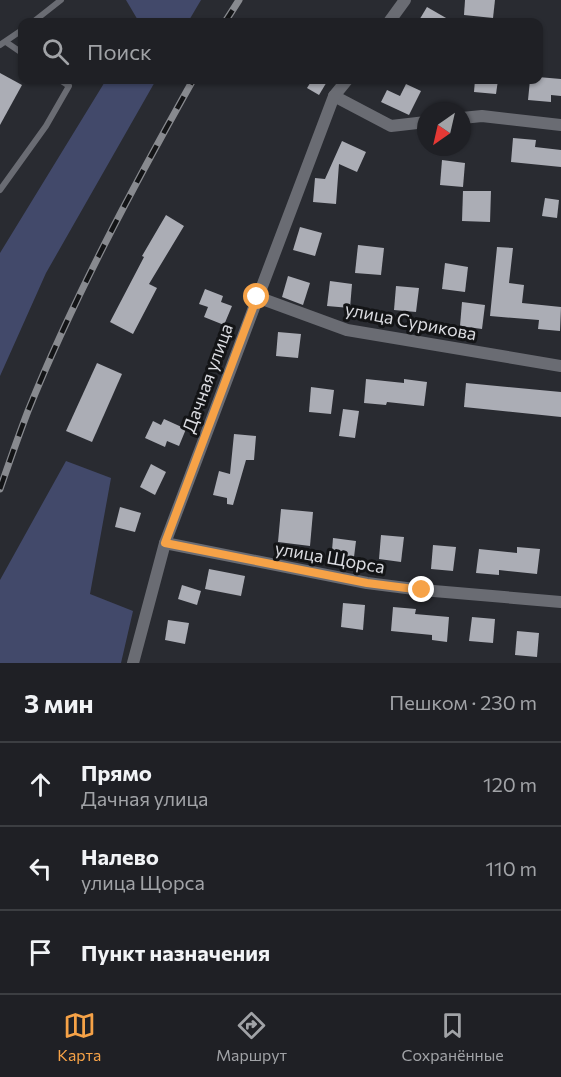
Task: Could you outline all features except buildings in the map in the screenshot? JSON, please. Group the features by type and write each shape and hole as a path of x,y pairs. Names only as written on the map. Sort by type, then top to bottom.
{"street":[{"path":"392,18 405,0"},
{"name":"Дачная улица","path":"133,663 165,543 334,96 344,84"},
{"path":"334,96 391,126 417,123"},
{"path":"471,117 482,116 561,124"},
{"name":"улица Сурикова","path":"257,297 347,330 561,366"},
{"name":"улица Щорса","path":"165,543 367,583 561,602"}],"lane":[{"path":"38,18 61,0"},
{"path":"18,33 3,44 18,51"},
{"path":"0,190 46,126 69,86 66,84"}],"shaded area":[{"path":"126,0 201,0 190,18 137,18"},
{"path":"104,84 154,84 46,273 0,376 0,253"},
{"path":"66,461 111,478 90,594 133,611 121,663 0,663 0,580"}],"railway":[{"path":"228,18 239,0"},
{"path":"0,489 28,411 65,326 127,202 191,84"}],"route":[{"path":"257,297 165,543 367,583 422,590"}]}
